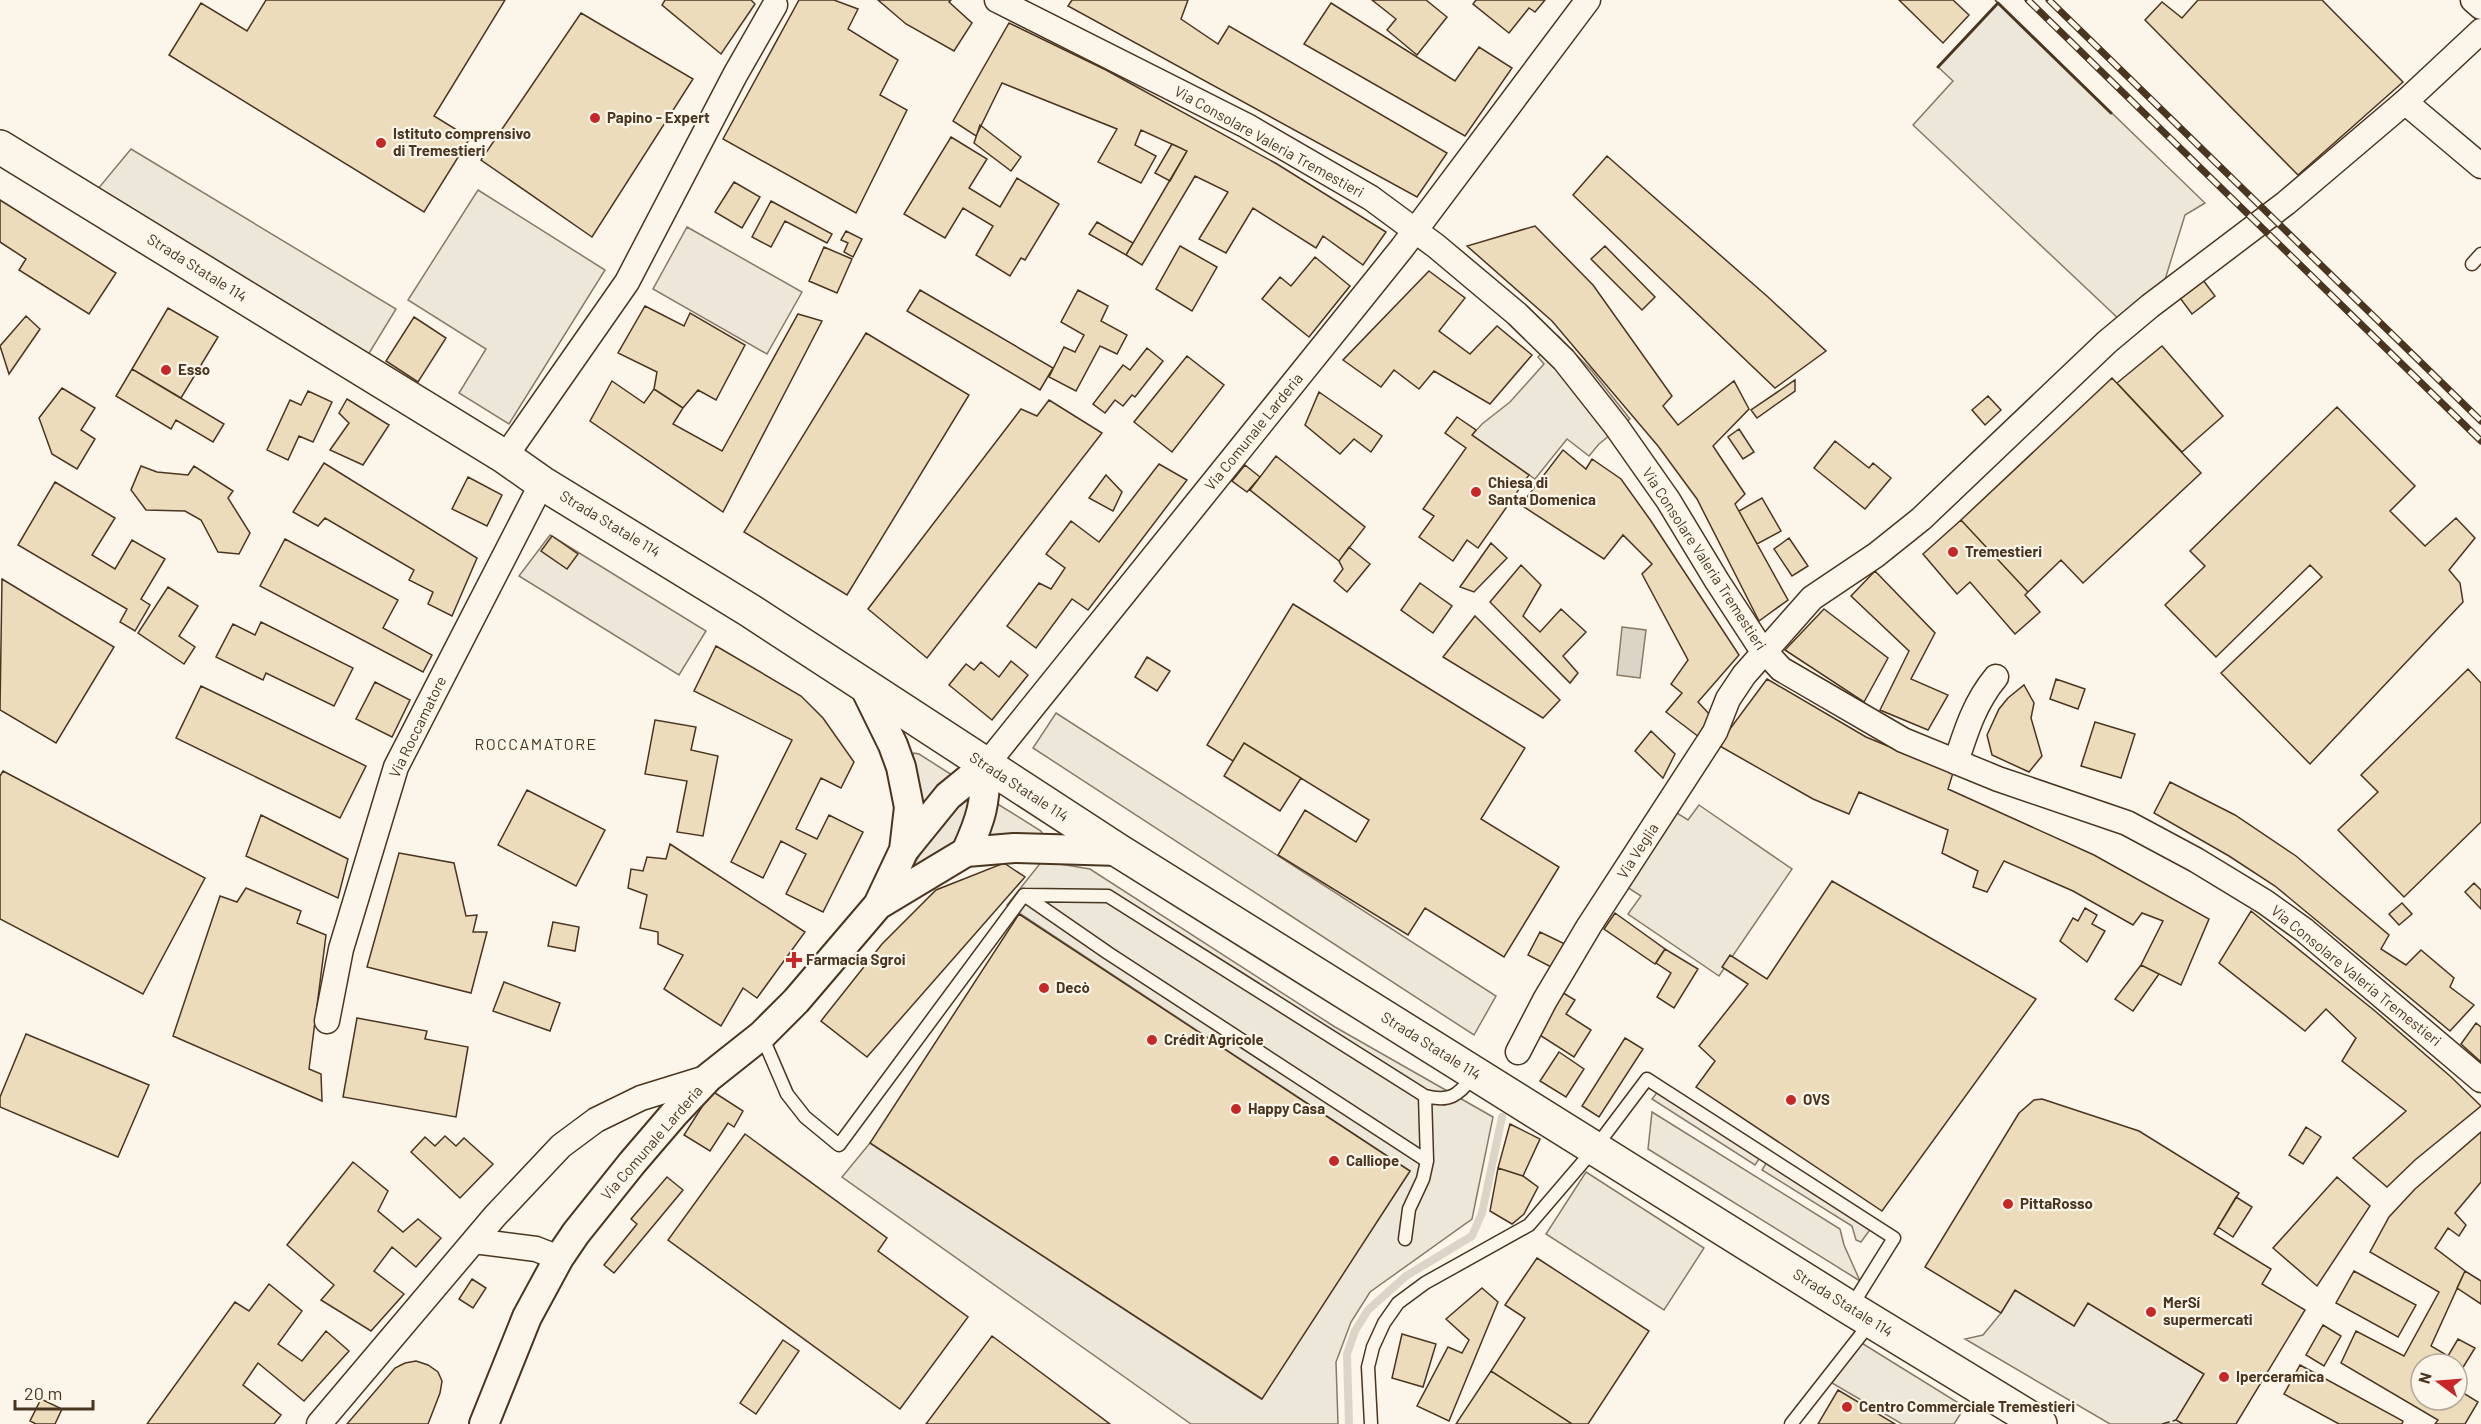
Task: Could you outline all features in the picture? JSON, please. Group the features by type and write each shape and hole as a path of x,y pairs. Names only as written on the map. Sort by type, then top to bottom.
{"main road":[{"name":"Strada Statale 114","path":"0,147 704,581 1119,851 1861,1315 2040,1424"}],"street":[{"name":"Via Consolare Valeria Tremestieri","path":"997,0 1285,147 1371,198 1416,230 1538,333 1582,381 1668,500 1764,653 1781,669 1874,725 1956,762 2127,823 2196,860 2265,902 2304,930 2481,1080"},
{"name":"Via Comunale Larderia","path":"484,1424 527,1317 559,1258 632,1163 709,1077 762,1035 796,1001 878,905 904,850 948,796 986,765 1416,230 1587,0"},
{"path":"2473,0 2481,7"},
{"path":"505,457 627,282 735,75 775,5"},
{"name":"Via Veglia","path":"1518,1052 1545,1000 1589,926 1715,732 1728,699 1812,598 1876,555 1921,519 2107,342 2150,306 2286,204 2404,102 2481,31"},
{"path":"2404,102 2481,166"},
{"name":"Via Roccamatore","path":"327,1021 341,949 396,767 542,483"},
{"path":"1956,762 1981,694 1996,676"},
{"name":"Via Comunale Larderia","path":"864,687 893,745 901,767 909,807 904,850"},
{"path":"966,852 986,800 986,765"},
{"name":"Via Comunale Larderia","path":"878,905 966,852 1014,848 1119,851"},
{"path":"319,1424 531,1175 580,1130 641,1098 709,1077"},
{"path":"474,1241 537,1248 559,1258"}],"lane":[{"path":"2472,264 2481,254"},
{"path":"1024,895 1108,896 1425,1096 1440,1100 1458,1094 1476,1074"},
{"path":"762,1035 787,1094 805,1117 838,1145 1024,895"},
{"path":"1024,895 1108,953 1427,1161"},
{"path":"1371,1424 1368,1367 1384,1323 1398,1303 1425,1283 1529,1225 1595,1148 1647,1079 1894,1238 1861,1315 1791,1424"},
{"path":"1405,1239 1409,1209 1423,1179 1427,1161 1425,1096"}],"shaded area":[{"path":"1998,3 2205,203 2185,215 2163,286 2120,320 1913,125 1953,81 1938,67"},
{"path":"131,149 396,309 368,355 97,190"},
{"path":"478,190 605,270 509,424 459,393 486,349 408,300"},
{"path":"687,227 802,292 767,354 653,289"},
{"path":"1558,336 1592,371 1630,419 1599,444 1589,456 1567,439 1535,479 1472,435 1510,402 1544,364 1538,357"},
{"path":"550,535 706,631 679,675 519,576"},
{"path":"1622,627 1646,630 1640,678 1617,675"},
{"path":"1056,713 1496,996 1474,1035 1033,748"},
{"path":"914,753 952,775 922,810 912,758"},
{"path":"972,796 974,801 956,843 912,871 924,847 946,816 963,800"},
{"path":"996,803 1041,831 1043,835 984,843"},
{"path":"1699,805 1792,869 1719,976 1628,914 1641,896 1627,887 1677,813 1688,820"},
{"path":"1042,861 1090,869 1335,1027 1493,1117 1472,1219 1370,1292 1351,1322 1336,1362 1338,1424 1191,1424 842,1177 870,1143 1261,1399 1410,1171 1007,905"},
{"path":"1659,1090 1761,1156 1755,1165 1652,1099"},
{"path":"1652,1112 1840,1229 1844,1245 1860,1281 1648,1149"},
{"path":"1768,1160 1872,1227 1861,1242 1856,1240 1852,1226 1762,1170"},
{"path":"1586,1172 1704,1248 1664,1310 1546,1234"},
{"path":"2015,1290 2074,1326 2088,1303 2204,1374 2177,1420 2183,1424 2110,1424 1965,1339 1983,1335 2001,1313"},
{"path":"1860,1342 1965,1407 1954,1424 1902,1424 1832,1383"}],"building":[{"path":"266,0 505,0 434,116 470,138 424,212 169,55 201,3 247,31"},
{"path":"665,0 751,0 755,4 721,54 662,5"},
{"path":"799,0 834,0 858,9 848,29 898,60 880,95 907,110 856,213 723,139"},
{"path":"878,0 951,0 949,2 972,23 954,51 906,24"},
{"path":"1072,0 1188,0 1181,19 1218,44 1229,26 1447,153 1417,197 1068,6"},
{"path":"1372,0 1426,0 1447,17 1417,55 1387,30 1396,19"},
{"path":"1476,0 1545,0 1535,12 1529,8 1509,33 1473,4"},
{"path":"1899,0 1953,0 1969,15 1943,43"},
{"path":"2198,0 2322,0 2403,82 2298,175 2145,20 2162,2 2182,18"},
{"path":"1331,3 1455,81 1479,47 1512,68 1465,136 1304,44"},
{"path":"581,13 693,79 592,237 481,160"},
{"path":"1009,23 1106,70 1277,164 1386,232 1363,265 1323,236 1316,248 1253,208 1226,253 1199,239 1228,192 1195,176 1142,265 1126,255 1187,151 1141,130 1135,145 1156,156 1141,183 1098,162 1117,129 1002,83 976,136 953,121"},
{"path":"980,125 1021,157 1011,171 974,143"},
{"path":"951,137 987,159 969,188 1000,207 1017,178 1059,204 1025,260 1021,258 1010,276 976,255 993,226 963,208 945,238 904,214"},
{"path":"1172,144 1187,151 1170,181 1155,173"},
{"path":"1607,156 1826,351 1775,388 1573,195"},
{"path":"734,182 760,197 742,228 715,212"},
{"path":"0,200 116,273 89,314 19,270 26,259 0,242"},
{"path":"771,201 832,234 827,243 785,221 771,247 752,237"},
{"path":"1097,222 1133,243 1126,255 1089,234"},
{"path":"1535,226 1593,285 1672,396 1663,406 1678,425 1734,381 1749,409 1713,446 1745,494 1735,504 1788,600 1759,621 1697,499 1658,446 1552,321 1467,246"},
{"path":"846,231 862,239 853,257 844,252 848,243 841,240"},
{"path":"1180,246 1217,267 1192,311 1156,289"},
{"path":"1605,246 1655,297 1642,310 1591,259"},
{"path":"824,247 852,259 837,293 809,281"},
{"path":"1315,257 1350,286 1309,337 1262,299 1280,277 1291,286"},
{"path":"1429,271 1465,298 1439,331 1470,354 1497,326 1532,355 1490,404 1434,371 1419,389 1394,370 1381,387 1343,360"},
{"path":"2203,280 2215,296 2192,314 2180,298"},
{"path":"920,290 1053,368 1040,390 907,311"},
{"path":"1078,290 1108,306 1101,321 1127,335 1117,354 1100,346 1076,391 1049,377 1064,347 1075,352 1084,335 1061,322"},
{"path":"645,306 684,326 690,313 745,345 716,400 698,390 683,408 654,389 657,372 618,353"},
{"path":"168,308 218,337 181,398 132,369"},
{"path":"798,314 822,321 723,512 590,421 612,381 644,403 654,389 683,408 673,424 722,451"},
{"path":"26,316 40,329 9,374 0,346"},
{"path":"414,317 446,338 418,382 386,361"},
{"path":"866,333 969,395 847,595 744,532"},
{"path":"2162,346 2223,416 2182,452 2117,383"},
{"path":"1147,348 1163,361 1135,397 1132,395 1123,406 1115,400 1105,413 1093,404 1123,365 1130,370"},
{"path":"1187,356 1224,385 1172,452 1134,422"},
{"path":"132,369 224,424 213,442 176,420 171,429 116,396"},
{"path":"2112,378 2201,473 2083,583 2061,560 2028,592 1961,520"},
{"path":"1795,380 1795,391 1757,418 1751,410"},
{"path":"62,388 95,408 81,430 95,439 77,469 52,454 39,418"},
{"path":"308,391 332,402 313,442 299,436 288,460 267,450 290,400 301,405"},
{"path":"1319,392 1382,436 1371,452 1354,439 1340,454 1305,425"},
{"path":"1988,396 2001,410 1985,425 1972,410"},
{"path":"347,399 389,425 363,465 330,450 349,423 339,413"},
{"path":"1049,400 1102,433 927,658 868,609 1021,409 1037,416"},
{"path":"2337,407 2415,486 2390,511 2425,546 2456,518 2475,538 2449,570 2460,583 2463,602 2310,764 2221,673 2322,577 2310,565 2216,657 2165,605 2205,566 2190,551"},
{"name":"Chiesa di Santa Domenica","path":"1457,417 1476,430 1472,435 1529,475 1478,548 1467,540 1453,561 1419,537 1434,516 1423,509 1466,448 1445,433"},
{"path":"1739,429 1754,452 1743,459 1728,437"},
{"path":"1835,441 1869,468 1873,463 1891,478 1865,509 1814,468"},
{"path":"1563,450 1586,469 1592,459 1621,479 1739,655 1698,702 1712,717 1699,737 1666,712 1682,693 1671,684 1688,660 1642,574 1652,564 1623,535 1604,559 1521,505"},
{"path":"1276,456 1365,527 1339,561 1250,490"},
{"path":"324,463 477,558 452,616 428,604 433,592 409,580 414,570 325,518 318,526 293,512"},
{"path":"1159,464 1187,480 1088,610 1072,599 1036,648 1007,626 1039,583 1051,589 1065,568 1046,554 1071,521 1099,542"},
{"path":"1245,465 1260,477 1247,492 1232,481"},
{"path":"141,466 157,472 188,475 194,466 233,491 228,498 250,533 239,554 218,552 201,520 185,511 146,510 131,490"},
{"path":"1106,475 1122,492 1113,511 1089,498"},
{"path":"468,477 502,495 487,526 452,509"},
{"path":"55,482 115,518 92,555 115,569 132,540 165,559 141,599 150,605 135,631 120,622 127,609 18,545"},
{"path":"1762,498 1781,531 1757,544 1739,511"},
{"path":"1961,520 2028,592 2025,595 2040,612 2015,634 1970,582 1957,594 1923,554"},
{"path":"552,536 578,554 567,569 541,551"},
{"path":"1789,538 1808,566 1792,576 1774,549"},
{"path":"285,539 398,600 383,628 432,655 423,672 260,586"},
{"path":"1491,543 1507,558 1474,592 1460,587"},
{"path":"1349,547 1370,564 1347,592 1334,581 1343,569 1339,561"},
{"path":"1521,565 1541,585 1523,616 1540,632 1561,609 1586,632 1563,656 1578,673 1570,683 1490,602"},
{"path":"1875,571 1935,633 1911,679 1948,695 1928,730 1880,710 1909,651 1851,596"},
{"path":"2,579 114,647 56,743 0,710"},
{"path":"1420,583 1452,606 1433,633 1401,610"},
{"path":"168,587 198,606 179,636 195,647 184,664 138,633"},
{"path":"1293,604 1525,748 1481,819 1559,867 1504,957 1425,908 1408,935 1278,855 1305,810 1356,842 1369,820 1244,743 1233,761 1207,745"},
{"path":"1824,609 1888,658 1864,702 1785,650"},
{"path":"1475,616 1560,700 1543,718 1443,657"},
{"path":"261,622 353,668 334,706 266,673 263,680 216,657 233,624 255,635"},
{"path":"716,646 801,696 823,718 854,762 841,788 821,778 796,829 817,839 829,815 863,832 823,912 786,894 806,854 781,841 763,878 731,862 792,740 694,691"},
{"path":"1147,657 1170,671 1157,691 1135,677"},
{"path":"1011,661 1028,675 992,720 949,685 966,664 974,670 981,662 999,677"},
{"path":"2468,669 2481,683 2481,822 2404,897 2338,830 2378,792 2361,775"},
{"path":"1767,679 1866,737 1953,773 1948,789 2094,855 2209,919 2181,985 2141,965 2163,921 2142,913 2133,925 2073,891 2004,861 1987,892 1973,887 1978,871 1942,853 1948,830 1859,792 1849,814 1813,799 1718,745"},
{"path":"2056,679 2085,689 2078,709 2050,699"},
{"path":"375,682 410,700 392,737 356,719"},
{"path":"2024,685 2034,703 2031,718 2042,756 2029,772 1992,755 1987,735 1999,709"},
{"path":"201,686 366,766 340,818 176,738"},
{"path":"655,720 696,727 691,750 718,756 703,836 677,832 687,781 645,774"},
{"path":"2095,722 2135,734 2121,778 2081,766"},
{"path":"1651,731 1675,754 1663,778 1635,751"},
{"path":"1244,743 1301,778 1280,811 1224,776"},
{"path":"3,771 205,878 143,994 0,919 0,776"},
{"path":"2170,782 2235,815 2296,856 2389,935 2381,949 2406,965 2421,950 2454,978 2450,987 2474,1005 2450,1031 2275,886 2229,856 2154,813"},
{"path":"527,790 605,830 576,886 498,845"},
{"path":"261,815 348,859 338,898 246,856"},
{"path":"670,844 805,932 757,998 743,988 721,1026 664,989 683,955 658,944 658,932 640,928 647,895 628,888 631,869 643,871 647,857 666,859"},
{"path":"399,853 454,863 466,916 477,915 473,932 487,932 471,993 367,967"},
{"path":"1004,863 1025,877 867,1057 821,1021 882,944 936,890"},
{"path":"1832,881 2036,999 1882,1211 1696,1087 1715,1061 1699,1046 1748,984 1722,967 1730,955 1767,979"},
{"path":"2474,883 2481,890 2481,909 2465,892"},
{"path":"246,888 301,911 297,923 326,935 309,1069 321,1074 322,1101 173,1036 220,896 237,902"},
{"path":"2402,903 2412,914 2399,925 2389,914"},
{"path":"2085,908 2097,915 2092,924 2105,931 2087,962 2060,941 2073,918 2078,921"},
{"path":"2251,911 2375,1011 2481,1106 2415,1160 2387,1187 2353,1158 2406,1111 2342,1061 2356,1038 2326,1009 2305,1031 2219,963"},
{"path":"1615,913 1665,949 1655,964 1604,929"},
{"path":"1019,914 1410,1171 1262,1399 870,1143"},
{"path":"553,922 579,927 575,951 548,946"},
{"path":"1540,932 1567,945 1553,968 1528,955"},
{"path":"1665,949 1698,969 1674,1008 1657,997 1671,973 1656,963"},
{"path":"2141,965 2159,974 2133,1011 2115,999"},
{"path":"504,982 560,1003 550,1031 493,1011"},
{"path":"1560,991 1575,1000 1566,1014 1591,1030 1574,1057 1535,1032"},
{"path":"357,1018 427,1031 425,1039 468,1047 456,1117 343,1097"},
{"path":"2476,1023 2481,1027 2481,1062 2461,1044"},
{"path":"26,1034 149,1085 118,1157 0,1107 0,1097"},
{"path":"1625,1038 1643,1049 1599,1117 1582,1106"},
{"path":"1559,1052 1584,1069 1566,1097 1540,1081"},
{"path":"712,1091 743,1111 734,1127 728,1123 710,1151 684,1135"},
{"path":"2042,1099 2139,1131 2239,1193 2214,1234 2271,1269 2262,1284 2305,1310 2236,1424 2183,1424 2176,1420 2204,1374 2088,1303 2074,1326 2015,1290 2001,1313 1925,1267 2019,1113 2034,1100"},
{"path":"1510,1124 1540,1139 1523,1176 1498,1168"},
{"path":"2306,1127 2321,1137 2303,1164 2289,1155"},
{"path":"2481,1132 2481,1182 2455,1213 2466,1225 2459,1236 2448,1228 2435,1248 2465,1271 2431,1346 2441,1352 2409,1352 2409,1403 2341,1363 2356,1331 2404,1356 2439,1292 2370,1252 2389,1217 2415,1189"},
{"path":"745,1134 887,1238 878,1251 968,1317 900,1409 668,1240"},
{"path":"445,1136 456,1146 464,1138 493,1164 460,1198 411,1152 425,1137 435,1146"},
{"path":"353,1162 388,1191 378,1211 403,1232 418,1219 441,1238 416,1267 392,1247 374,1271 404,1294 371,1331 321,1300 334,1285 287,1245"},
{"path":"1498,1168 1523,1176 1538,1187 1524,1214 1512,1224 1490,1211"},
{"path":"667,1177 683,1190 614,1273 604,1265 637,1224 631,1219"},
{"path":"2337,1177 2370,1206 2317,1286 2273,1248"},
{"path":"2236,1197 2252,1207 2233,1237 2218,1227"},
{"path":"1537,1258 1649,1331 1588,1424 1572,1424 1491,1371 1525,1318 1505,1305"},
{"path":"2354,1271 2416,1305 2398,1337 2336,1303"},
{"path":"2465,1271 2481,1281 2481,1304 2457,1288"},
{"path":"472,1279 486,1288 473,1308 459,1299"},
{"path":"269,1284 302,1311 278,1344 302,1361 326,1331 349,1351 304,1401 258,1363 243,1385 281,1415 274,1424 147,1424 235,1302 249,1311"},
{"path":"1482,1288 1498,1302 1449,1421 1417,1406 1448,1347 1462,1353 1469,1340 1446,1319"},
{"path":"2323,1325 2341,1336 2324,1366 2306,1355"},
{"path":"1402,1334 1436,1344 1423,1387 1392,1378"},
{"path":"992,1336 1110,1424 926,1424"},
{"path":"2458,1339 2475,1348 2469,1358 2469,1352 2450,1352"},
{"path":"783,1340 799,1351 756,1414 740,1403"},
{"path":"416,1361 438,1372 442,1381 440,1393 428,1424 347,1424 395,1368"},
{"path":"2300,1365 2403,1421 2402,1424 2339,1424 2284,1394"},
{"path":"1491,1371 1572,1424 1456,1424"},
{"name":"Centro Commerciale Tremestieri","path":"1838,1390 1895,1424 1818,1424"},
{"path":"2469,1396 2478,1402 2465,1424 2435,1424 2438,1420 2424,1412 2469,1412"},
{"path":"41,1399 62,1409 55,1424 36,1424 30,1421"}],"waterway":[{"path":"1349,1424 1347,1354 1355,1331 1368,1310 1406,1276 1472,1236 1482,1213 1502,1117"}],"railway":[{"path":"2028,0 2481,441"},
{"path":"2049,0 2481,421"}],"fence":[{"path":"1995,0 1998,3"},
{"path":"2162,1424 2176,1420"}],"wall":[{"path":"1938,67 1998,3 2111,113"}],"place":[{"name":"Papino - Expert","path":"595,118"},
{"name":"Istituto comprensivo di Tremestieri","path":"381,143"},
{"name":"Esso","path":"166,370"},
{"name":"Chiesa di Santa Domenica","path":"1476,492"},
{"name":"Tremestieri","path":"1953,552"},
{"name":"Farmacia Sgroi","path":"794,960"},
{"name":"Decò","path":"1044,988"},
{"name":"Crédit Agricole","path":"1152,1040"},
{"name":"OVS","path":"1791,1100"},
{"name":"Happy Casa","path":"1236,1109"},
{"name":"Calliope","path":"1334,1161"},
{"name":"PittaRosso","path":"2008,1204"},
{"name":"MerSí supermercati","path":"2151,1312"},
{"name":"Iperceramica","path":"2224,1377"},
{"name":"Centro Commerciale Tremestieri","path":"1847,1407"}],"district":[{"name":"ROCCAMATORE","path":"536,744"}]}
